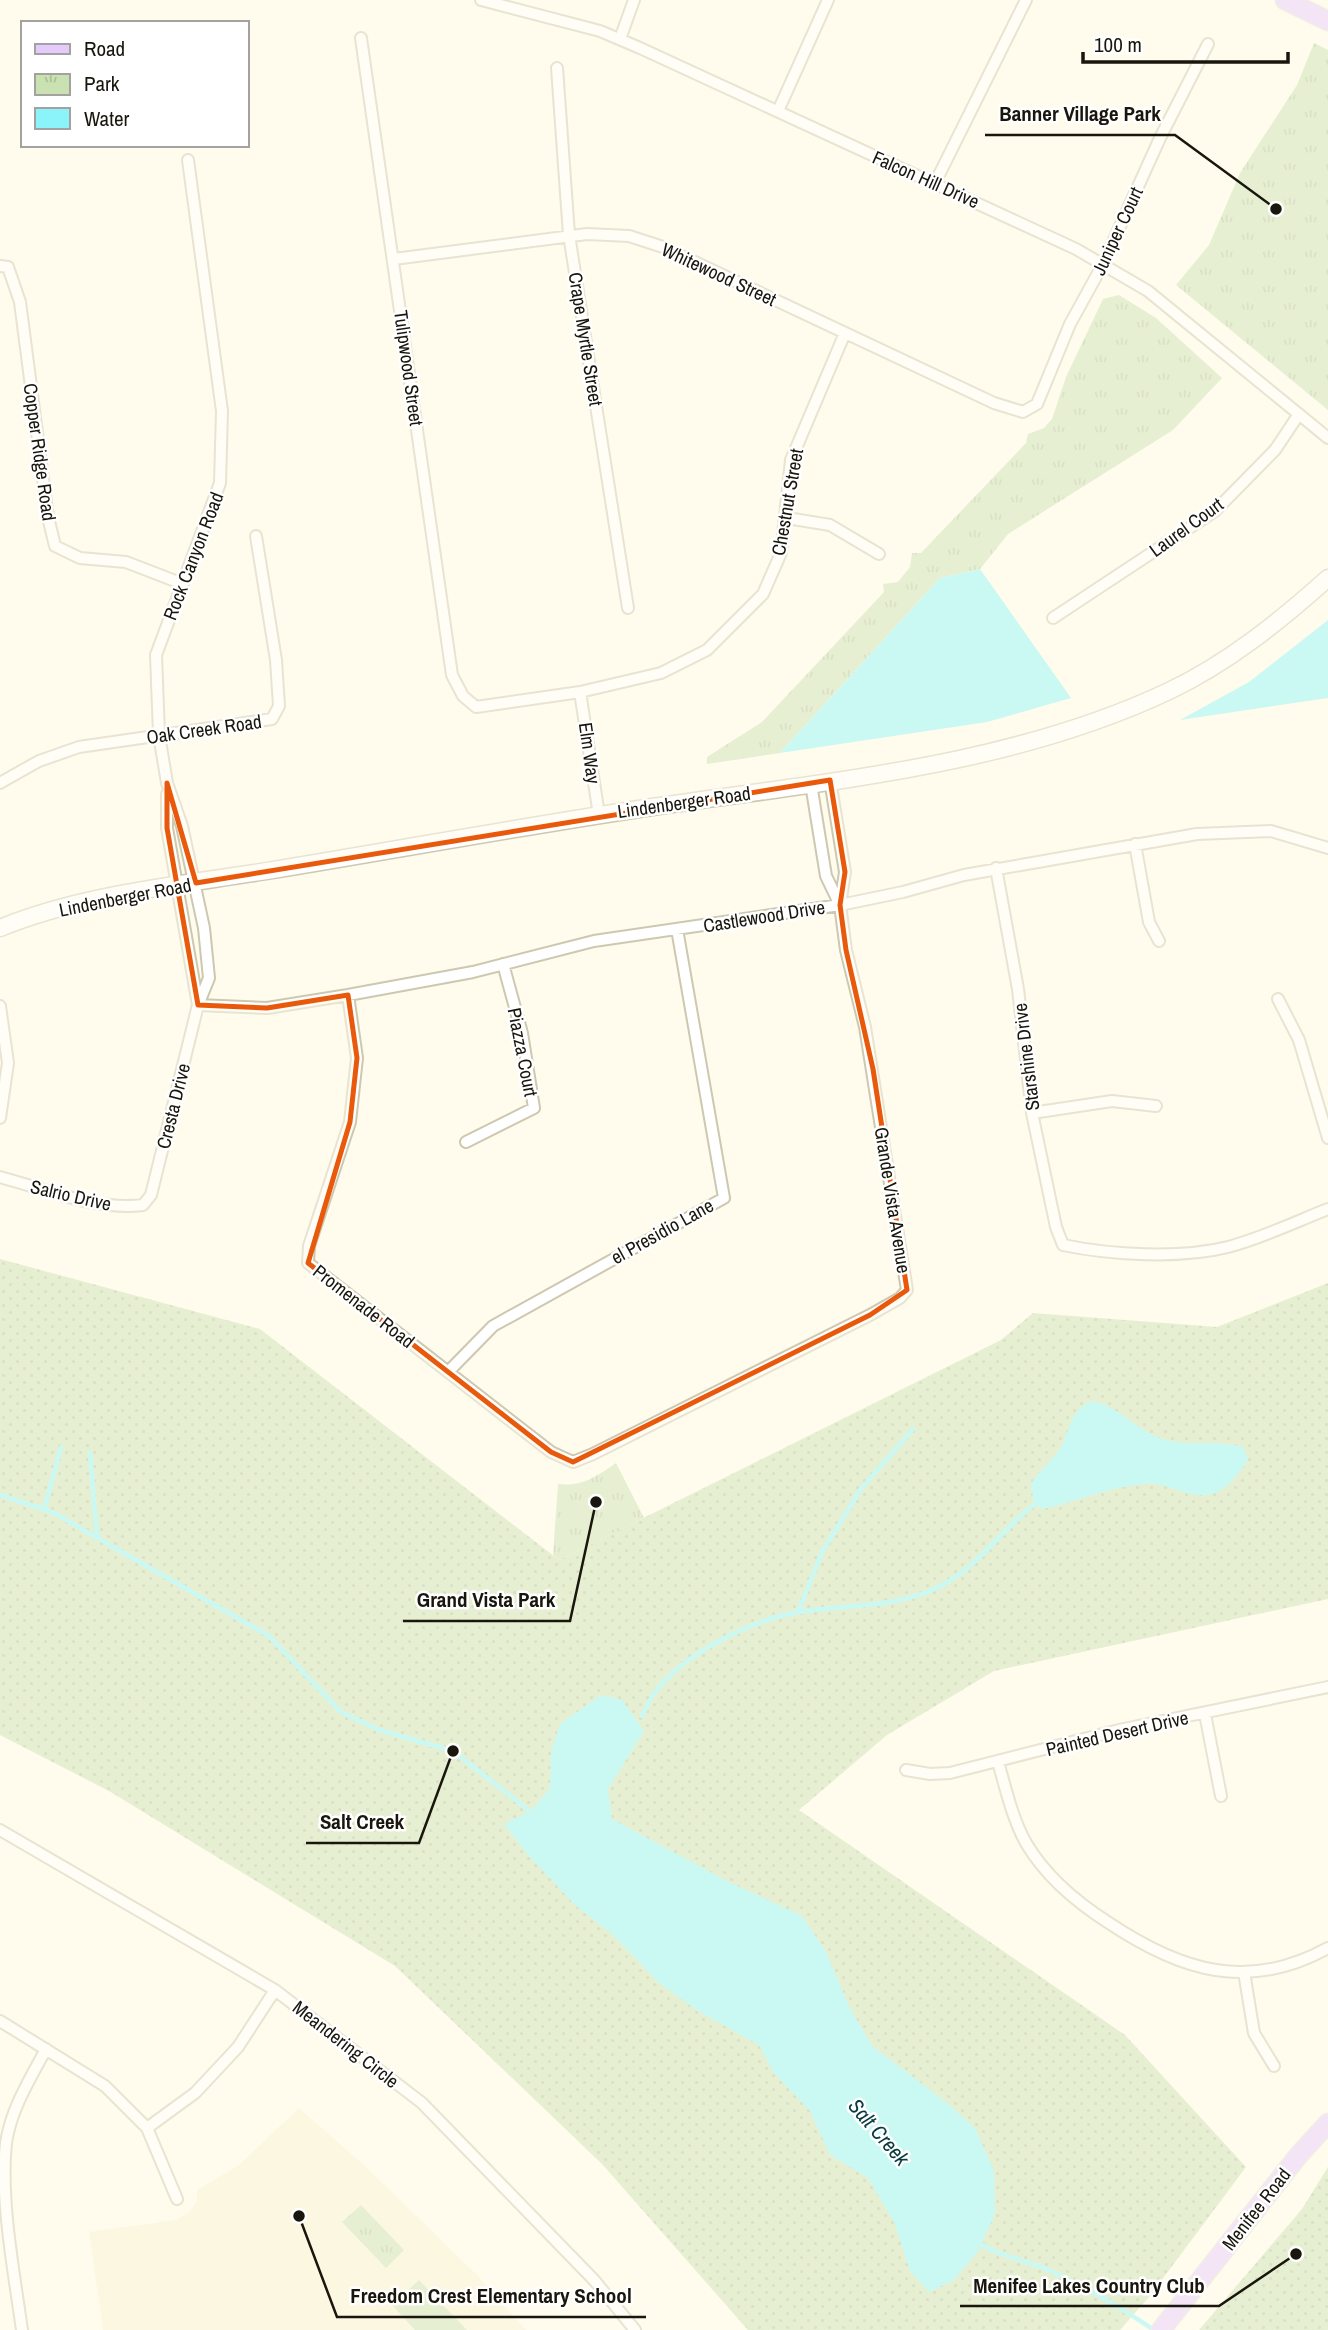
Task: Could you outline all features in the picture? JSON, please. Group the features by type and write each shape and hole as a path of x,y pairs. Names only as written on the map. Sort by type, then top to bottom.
{"main road":[{"path":"1285,0 1328,20"},
{"name":"Menifee Road","path":"1161,2330 1298,2156 1328,2123"}],"street":[{"name":"Falcon Hill Drive","path":"481,0 620,39 935,183 1103,264 1148,291 1328,438"},
{"path":"620,39 634,0"},
{"path":"778,111 828,0"},
{"path":"935,183 1026,0"},
{"name":"Tulipwood Street","path":"361,38 452,675 463,696"},
{"name":"Juniper Court","path":"1023,412 1037,404 1070,324 1103,264 1165,127 1208,44"},
{"name":"Crape Myrtle Street","path":"557,68 569,234 628,608"},
{"name":"Rock Canyon Road","path":"188,160 222,411 220,483 156,656 159,735 167,783 196,883"},
{"name":"Whitewood Street","path":"394,259 569,234 629,236 663,247 994,403 1023,412"},
{"name":"Copper Ridge Road","path":"4,267 20,302 48,517 55,546 80,558 126,562 183,584"},
{"name":"Chestnut Street","path":"463,696 476,707 580,692 661,673 706,650 763,594 781,553 787,518 791,460 845,333"},
{"name":"Laurel Court","path":"1054,618 1215,511 1275,450 1299,414"},
{"path":"787,518 830,525 879,554"},
{"name":"Oak Creek Road","path":"0,783 39,761 79,747 272,719 279,706 276,660 256,536"},
{"name":"Lindenberger Road","path":"0,928 68,905 599,815 811,784 1016,747 1112,715 1172,689 1236,652 1291,611 1328,578"},
{"name":"Elm Way","path":"580,692 599,815"},
{"name":"Grande Vista Avenue","path":"573,1462 870,1315 900,1298 907,1290 873,1069 846,950 840,905 845,872 830,780"},
{"name":"Rock Canyon Road","path":"167,783 167,828 178,886"},
{"name":"Grande Vista Avenue","path":"811,784 826,876 840,905"},
{"name":"Castlewood Drive","path":"198,1005 267,1008 348,995 503,964 594,942 840,905 996,868 1135,844 1252,829 1295,836 1328,848"},
{"path":"1135,844 1150,922 1159,942"},
{"name":"Starshine Drive","path":"996,868 1018,989 1032,1113 1056,1227 1063,1245 1087,1250 1185,1254 1248,1241 1328,1209"},
{"name":"Cresta Drive","path":"143,1205 151,1195 198,1005 209,978 196,883"},
{"name":"Cresta Drive","path":"178,886 198,1005"},
{"name":"el Presidio Lane","path":"448,1372 493,1326 724,1198 677,929"},
{"name":"Piazza Court","path":"466,1143 534,1108 522,1033 503,964"},
{"name":"Promenade Road","path":"348,995 357,1058 350,1122 309,1246 308,1263 551,1452 573,1462"},
{"path":"1278,999 1299,1040 1328,1138"},
{"path":"0,1006 8,1063 0,1118"},
{"path":"1032,1113 1112,1101 1156,1106"},
{"name":"Salrio Drive","path":"0,1177 95,1203 127,1207 143,1205"},
{"name":"Painted Desert Drive","path":"906,1770 930,1774 950,1773 1119,1730 1328,1687"},
{"path":"1205,1714 1222,1796"},
{"path":"998,1762 1012,1812 1025,1842 1043,1867 1066,1892 1130,1937 1160,1954 1184,1964 1215,1971 1244,1972 1301,1960 1328,1948"},
{"name":"Meandering Circle","path":"0,1830 275,1990 422,2103 594,2280 635,2330"},
{"path":"1244,1972 1254,2033 1274,2066"},
{"path":"147,2128 195,2093 238,2046 275,1990"},
{"path":"0,2021 105,2086 147,2128 177,2199"},
{"path":"22,2330 2,2182 3,2169 6,2142 15,2109 46,2049"}],"highlighted area":[{"path":"830,780 845,872 840,905 846,950 873,1069 907,1290 870,1315 593,1454 573,1462 551,1452 308,1263 350,1122 357,1058 348,995 267,1008 198,1005 167,828 167,783 196,883"}],"shaded area":[{"path":"299,2108 365,2166 478,2276 526,2330 103,2330 89,2232 176,2220 189,2212 197,2201 197,2190 239,2165"}],"green space":[{"path":"1314,43 1328,50 1328,410 1176,285 1209,245 1240,173 1297,85"},
{"path":"1119,295 1156,318 1222,378 1173,430 1008,534 980,569 940,578 780,753 707,764 707,757 762,722 884,592 883,584 898,582 910,567 912,553 921,553 1026,443 1028,434 1044,428 1052,419 1066,377 1103,299"},
{"path":"0,1259 260,1329 559,1560 1001,1340 1033,1313 1217,1327 1328,1283 1328,1599 994,1671 887,1735 799,1810 1125,2035 1246,2167 1149,2297 1120,2330 748,2330 602,2164 395,1966 109,1791 0,1735"},
{"path":"616,1463 644,1518 559,1560 553,1555 558,1484 582,1482"},
{"path":"1328,2167 1328,2330 1199,2330 1302,2209"},
{"path":"361,2205 404,2250 386,2268 342,2222"},
{"path":"419,2280 467,2330 415,2330 392,2305"}],"water":[{"path":"980,569 1071,698 987,722 780,753 940,578"},
{"path":"1328,620 1328,698 1180,720 1249,682"},
{"path":"1092,1401 1110,1408 1160,1438 1243,1447 1248,1459 1230,1483 1215,1493 1196,1495 1163,1485 1143,1484 1118,1488 1043,1509 1034,1505 1031,1484 1059,1450 1076,1414"},
{"path":"601,1695 622,1700 644,1731 608,1789 612,1819 727,1881 802,1916 826,1952 849,2006 872,2046 946,2102 975,2128 994,2171 995,2214 978,2251 954,2280 929,2292 910,2271 894,2222 868,2178 830,2155 810,2111 774,2073 759,2045 698,2011 659,1983 612,1934 575,1905 528,1855 504,1824 531,1811 550,1788 551,1752 560,1724"}],"waterway":[{"path":"798,1612 822,1552 861,1489 913,1429"},
{"path":"44,1510 61,1447"},
{"path":"90,1453 97,1537"},
{"name":"Salt Creek","path":"0,1495 52,1512 269,1636 341,1712 379,1730 453,1751 532,1813"},
{"path":"642,1716 656,1691 672,1674 726,1638 787,1614 889,1602 937,1588 978,1559 1037,1502"},
{"name":"Salt Creek","path":"977,2242 1063,2277 1154,2330"}],"place":[{"name":"Banner Village Park","path":"1276,209"},
{"name":"Grand Vista Park","path":"596,1502"},
{"name":"Salt Creek","path":"453,1751"},
{"name":"Freedom Crest Elementary School","path":"299,2216"},
{"name":"Menifee Lakes Country Club","path":"1296,2254"}]}
